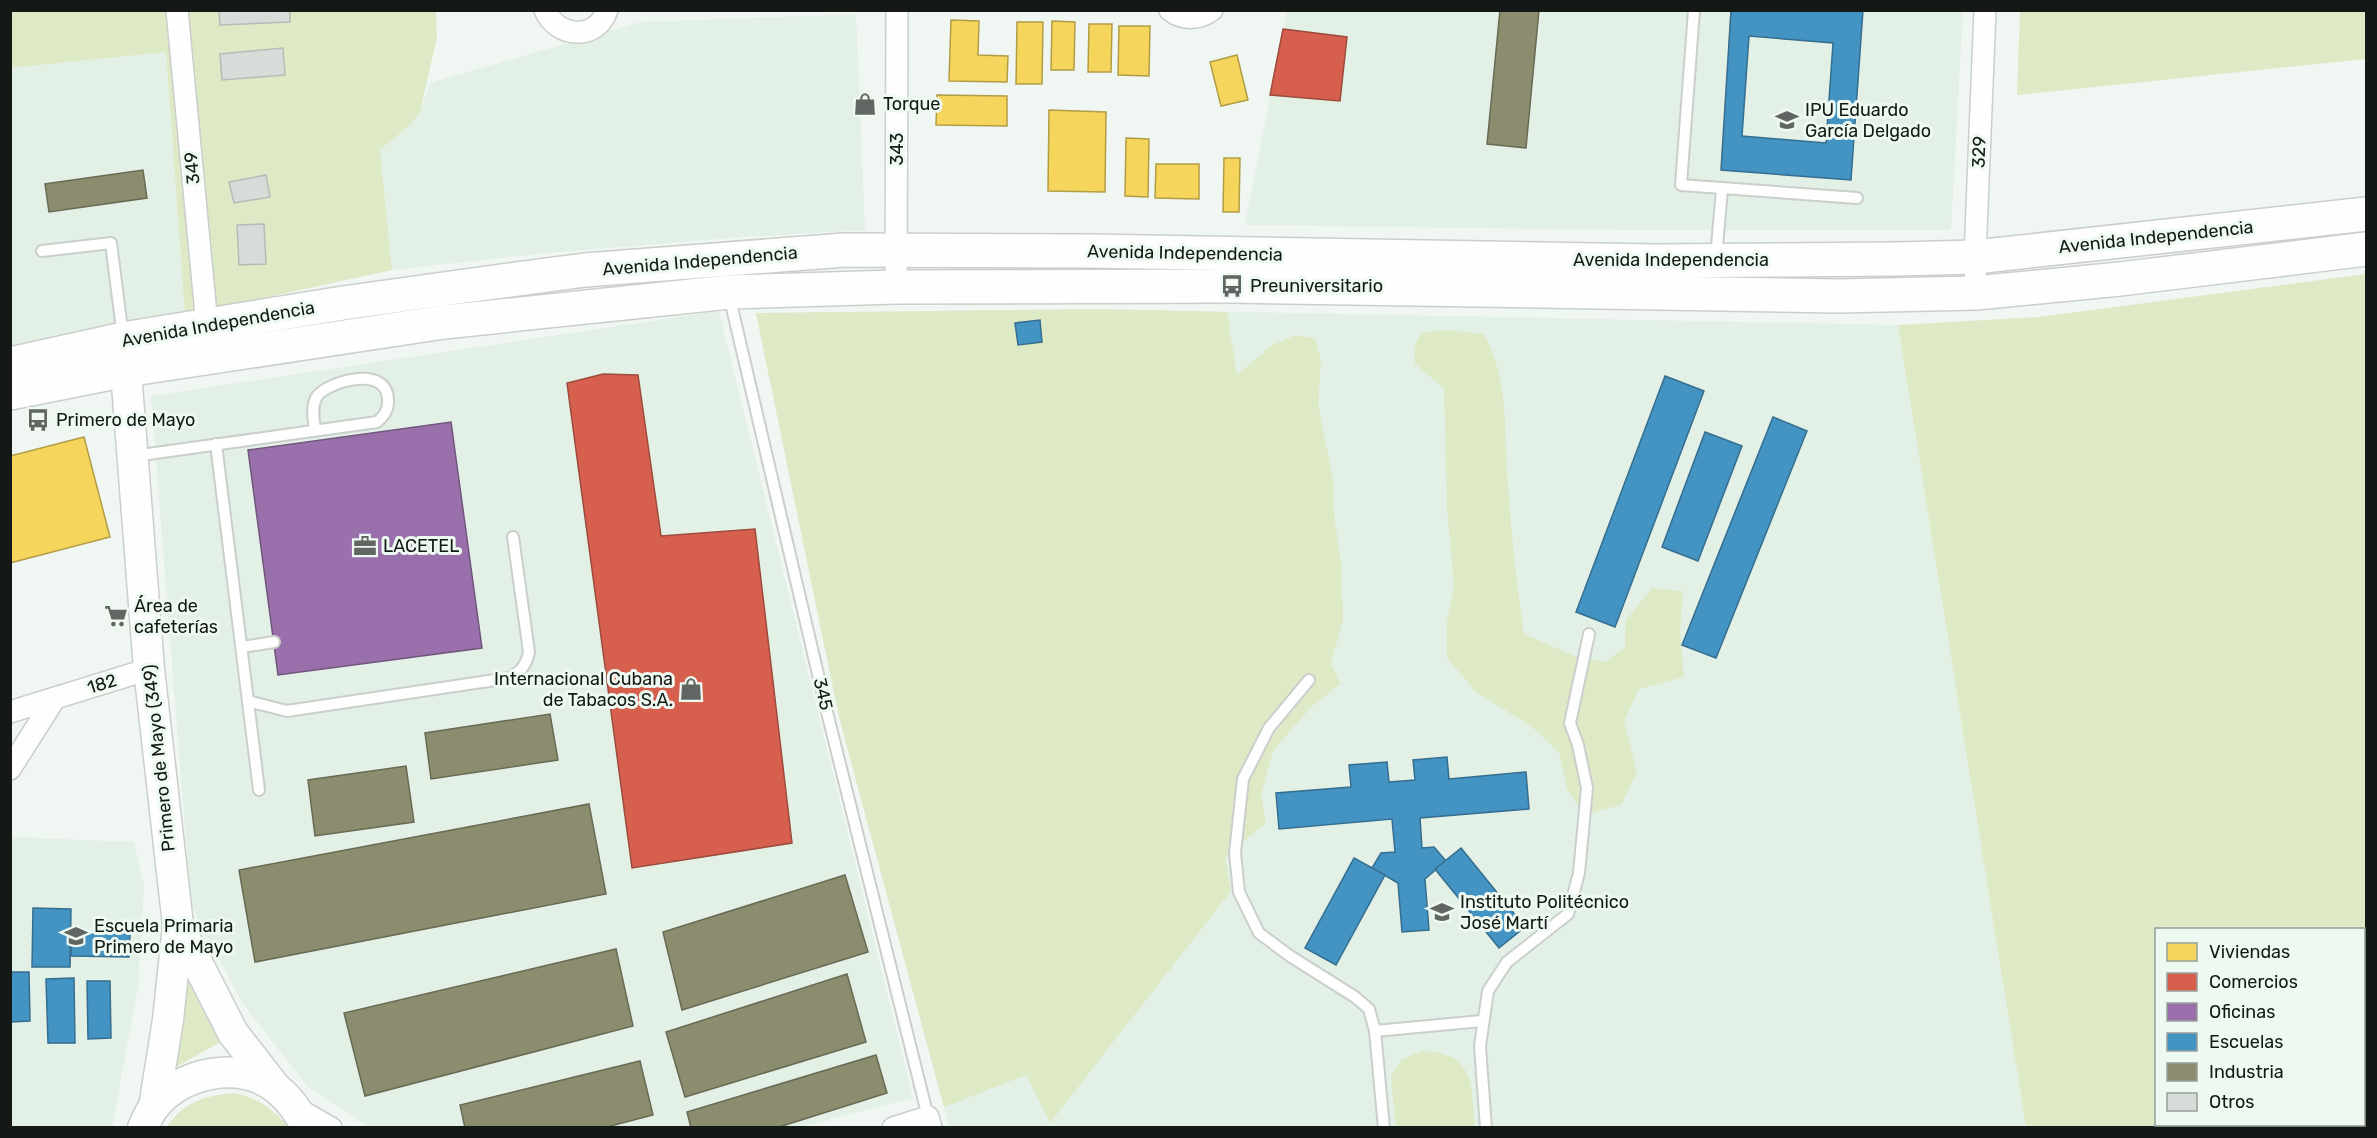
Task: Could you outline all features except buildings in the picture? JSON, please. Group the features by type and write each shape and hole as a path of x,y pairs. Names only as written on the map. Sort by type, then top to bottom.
{"main road":[{"name":"Avenida Independencia","path":"10,393 207,326 343,303 574,272 722,259 844,250 896,249 1716,261 1975,257 2367,214"},
{"name":"Avenida Independencia","path":"10,364 124,355 729,292 896,287 1232,286 1838,296 1976,293 2120,279 2367,249"}],"street":[{"name":"349","path":"177,10 207,326"},
{"path":"545,10 556,26 578,33 599,24 607,10"},
{"name":"343","path":"896,287 897,10"},
{"path":"1170,10 1185,17 1196,17 1212,10"},
{"name":"329","path":"1976,293 1975,257 1985,10"},
{"name":"345","path":"722,259 729,292"},
{"name":"Primero de Mayo (349)","path":"124,355 149,669 178,925 168,1020 148,1117"},
{"name":"182","path":"10,712 149,669"},
{"path":"10,769 55,698"},
{"name":"Primero de Mayo (349)","path":"178,925 233,1033 275,1087"},
{"path":"148,1117 173,1088 198,1076 224,1072 250,1075 275,1087 303,1118 331,1128"},
{"path":"893,1128 930,1122"}],"lane":[{"path":"1694,10 1681,185 1857,198"},
{"path":"1716,261 1722,189"},
{"path":"42,251 111,243 124,355"},
{"name":"345","path":"729,292 825,704 930,1122"},
{"path":"132,457 216,444 315,431 377,422 387,410 388,394 384,385 373,379 361,379 325,388 319,393 313,406 315,431"},
{"path":"216,444 259,789"},
{"path":"248,701 287,711 508,678 520,672 527,663 529,652 513,537"},
{"path":"1486,1128 1480,1046 1488,991 1507,962 1568,914 1579,873 1587,788 1578,745 1570,723 1589,634"},
{"path":"242,647 274,642"},
{"path":"1309,680 1269,728 1243,779 1235,853 1239,892 1259,933 1369,1009 1375,1030 1384,1128"},
{"path":"1375,1030 1482,1021"}],"shaded area":[{"path":"1287,11 1963,11 1951,230 1615,230 1245,225"},
{"path":"856,14 865,230 546,253 392,270 380,150 410,125 420,112 430,83 641,22"},
{"path":"166,52 185,315 11,351 11,68"},
{"name":"Instituto Politécnico José Martí","path":"1098,309 1898,325 2026,1127 949,1127 839,717 756,313"},
{"path":"719,311 913,1098 801,1127 371,1128 308,1087 243,1004 191,905 151,396"},
{"name":"Escuela Primaria Primero de Mayo","path":"11,837 134,842 144,885 138,987 112,1127 11,1128"}],"green space":[{"path":"11,11 436,11 437,37 420,112 410,125 380,150 392,270 185,315 166,52 11,68"},
{"path":"2020,11 2366,11 2366,59 2017,95"},
{"path":"2366,274 2366,1127 2026,1127 1898,325 2039,317"},
{"path":"1098,309 1227,312 1237,375 1271,346 1295,335 1316,339 1321,361 1318,404 1333,479 1334,514 1341,563 1343,619 1331,664 1340,684 1311,707 1273,751 1261,795 1266,823 1225,857 1231,891 1050,1123 1026,1075 944,1107 839,717 756,313"},
{"path":"1446,330 1484,334 1497,367 1503,400 1508,490 1524,634 1574,656 1606,662 1625,647 1626,620 1652,588 1683,591 1680,631 1684,677 1639,689 1624,721 1637,772 1621,805 1584,815 1567,789 1559,752 1532,727 1476,692 1447,658 1447,621 1454,587 1447,508 1444,388 1415,364 1414,348 1421,333"},
{"path":"185,964 222,1041 169,1071"},
{"path":"1422,1051 1440,1053 1461,1065 1471,1085 1475,1127 1396,1127 1391,1077 1401,1060"},
{"path":"235,1093 264,1105 288,1127 167,1127 180,1111 196,1101"}],"place":[{"name":"Torque","path":"865,104"},
{"name":"IPU Eduardo García Delgado","path":"1787,120"},
{"name":"Preuniversitario","path":"1232,286"},
{"name":"Primero de Mayo","path":"38,420"},
{"name":"LACETEL","path":"365,546"},
{"name":"Área de cafeterías","path":"116,616"},
{"name":"Internacional Cubana de Tabacos S.A.","path":"691,689"},
{"name":"Instituto Politécnico José Martí","path":"1442,912"},
{"name":"Escuela Primaria Primero de Mayo","path":"76,936"}]}
